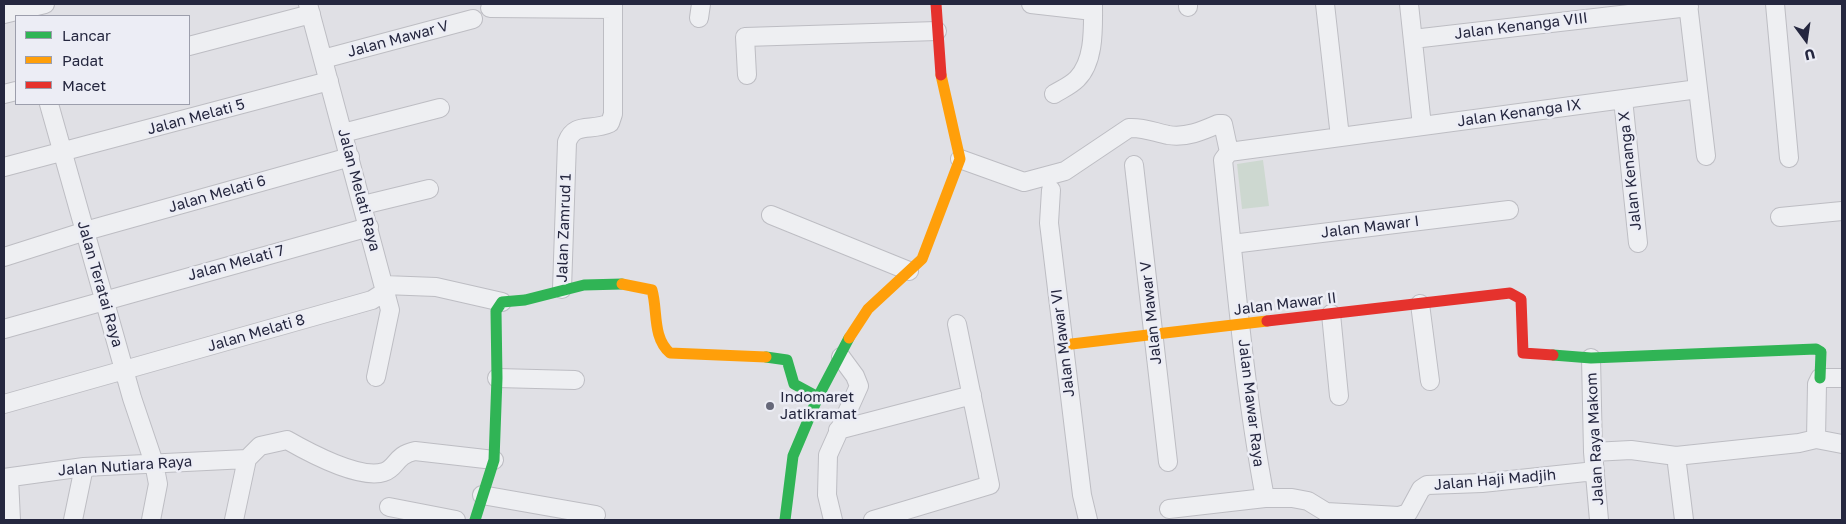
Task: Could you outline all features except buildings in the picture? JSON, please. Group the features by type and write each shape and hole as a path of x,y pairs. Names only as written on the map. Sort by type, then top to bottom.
{"street":[{"path":"4,14 45,4"},
{"path":"786,520 793,456 818,397 842,356 856,326 868,309 922,259 960,159 959,147 941,78 936,4"},
{"path":"1031,4 1093,7 1093,33 1084,67 1079,77 1054,94"},
{"path":"960,159 1024,182 1065,171 1129,128 1139,127 1170,135 1188,135 1223,124 1229,152 1340,137 1324,4"},
{"path":"1410,4 1422,126"},
{"path":"1775,4 1789,158"},
{"path":"1689,5 1706,156"},
{"name":"Jalan Kenanga VIII","path":"1413,39 1689,5"},
{"path":"490,8 613,7"},
{"name":"Jalan Zamrud 1","path":"502,302 513,303 550,295 562,289 567,142 571,133 577,129 599,128 610,123 613,114 613,7"},
{"path":"190,46 310,9"},
{"name":"Jalan Melati Raya","path":"310,9 390,310 376,377"},
{"name":"Jalan Mawar V","path":"323,59 473,19"},
{"path":"747,75 745,37 937,30"},
{"name":"Jalan Melati 5","path":"4,167 329,82"},
{"name":"Jalan Kenanga IX","path":"1340,137 1698,89"},
{"name":"Jalan Kenanga X","path":"1623,99 1638,243"},
{"name":"Jalan Teratai Raya","path":"49,105 124,371 154,463 158,484 151,520"},
{"path":"343,133 440,108"},
{"name":"Jalan Mawar Raya","path":"1229,152 1224,160 1232,244 1254,438 1265,498"},
{"name":"Jalan Melati 6","path":"4,257 85,231 350,157"},
{"name":"Jalan Mawar V","path":"1134,165 1168,462"},
{"path":"363,205 429,188"},
{"name":"Jalan Mawar VI","path":"1051,190 1049,223 1082,495 1088,520"},
{"name":"Jalan Mawar I","path":"1232,244 1509,210"},
{"path":"1780,217 1842,211"},
{"path":"771,215 908,271"},
{"name":"Jalan Melati 7","path":"4,329 104,299 368,227"},
{"path":"562,289 606,284 640,286 652,290 656,302 659,342 662,348 670,353 781,358 787,360 794,384 818,397"},
{"path":"385,288 436,287 502,302 496,311 494,460 475,520"},
{"name":"Jalan Melati 8","path":"4,404 372,300 385,288"},
{"name":"Jalan Mawar II","path":"1063,345 1510,293 1521,299 1523,307 1523,353 1591,358"},
{"path":"1420,304 1430,381"},
{"path":"1331,314 1339,396"},
{"path":"873,520 990,485 957,324"},
{"path":"1591,358 1816,348 1821,352 1820,378 1817,384 1816,439"},
{"path":"832,520 827,495 828,455 859,386 842,356"},
{"name":"Jalan Raya Makom","path":"1591,358 1593,452 1600,520"},
{"path":"496,378 575,380"},
{"path":"1820,378 1842,378"},
{"path":"838,430 972,395"},
{"path":"1593,452 1631,450 1676,456 1799,443 1816,439 1842,444"},
{"path":"234,520 247,459 260,446 287,440 319,458 358,470 379,473 389,469 405,453 415,451 494,460"},
{"path":"1676,456 1684,520"},
{"name":"Jalan Nutiara Raya","path":"6,478 84,466 247,459"},
{"path":"73,520 84,466"},
{"name":"Jalan Haji Madjih","path":"1265,498 1308,501 1326,512 1399,516 1408,513 1421,489 1427,486 1482,483 1595,472"},
{"path":"6,478 10,520"},
{"path":"482,494 596,515"},
{"path":"1169,510 1265,498"},
{"path":"389,508 456,520"}],"shaded area":[{"path":"1263,160 1269,206 1242,209 1237,164"}],"traffic: fast":[{"path":"475,520 494,460 497,378 496,311 502,302 525,300 584,285 622,284"},
{"path":"785,520 793,456 818,397 849,338"},
{"path":"1553,355 1591,358 1816,349 1821,352 1820,378"},
{"path":"766,357 787,360 794,384 818,397"}],"traffic: slow":[{"path":"849,338 868,309 922,259 960,159 941,75"},
{"path":"622,284 652,290 658,332 664,347 670,353 766,357"},
{"path":"1063,345 1267,321"}],"traffic: jam":[{"path":"936,4 941,75"},
{"path":"1267,321 1510,293 1521,299 1523,353 1553,355"}],"place":[{"name":"Indomaret Jatikramat","path":"770,406"}]}
